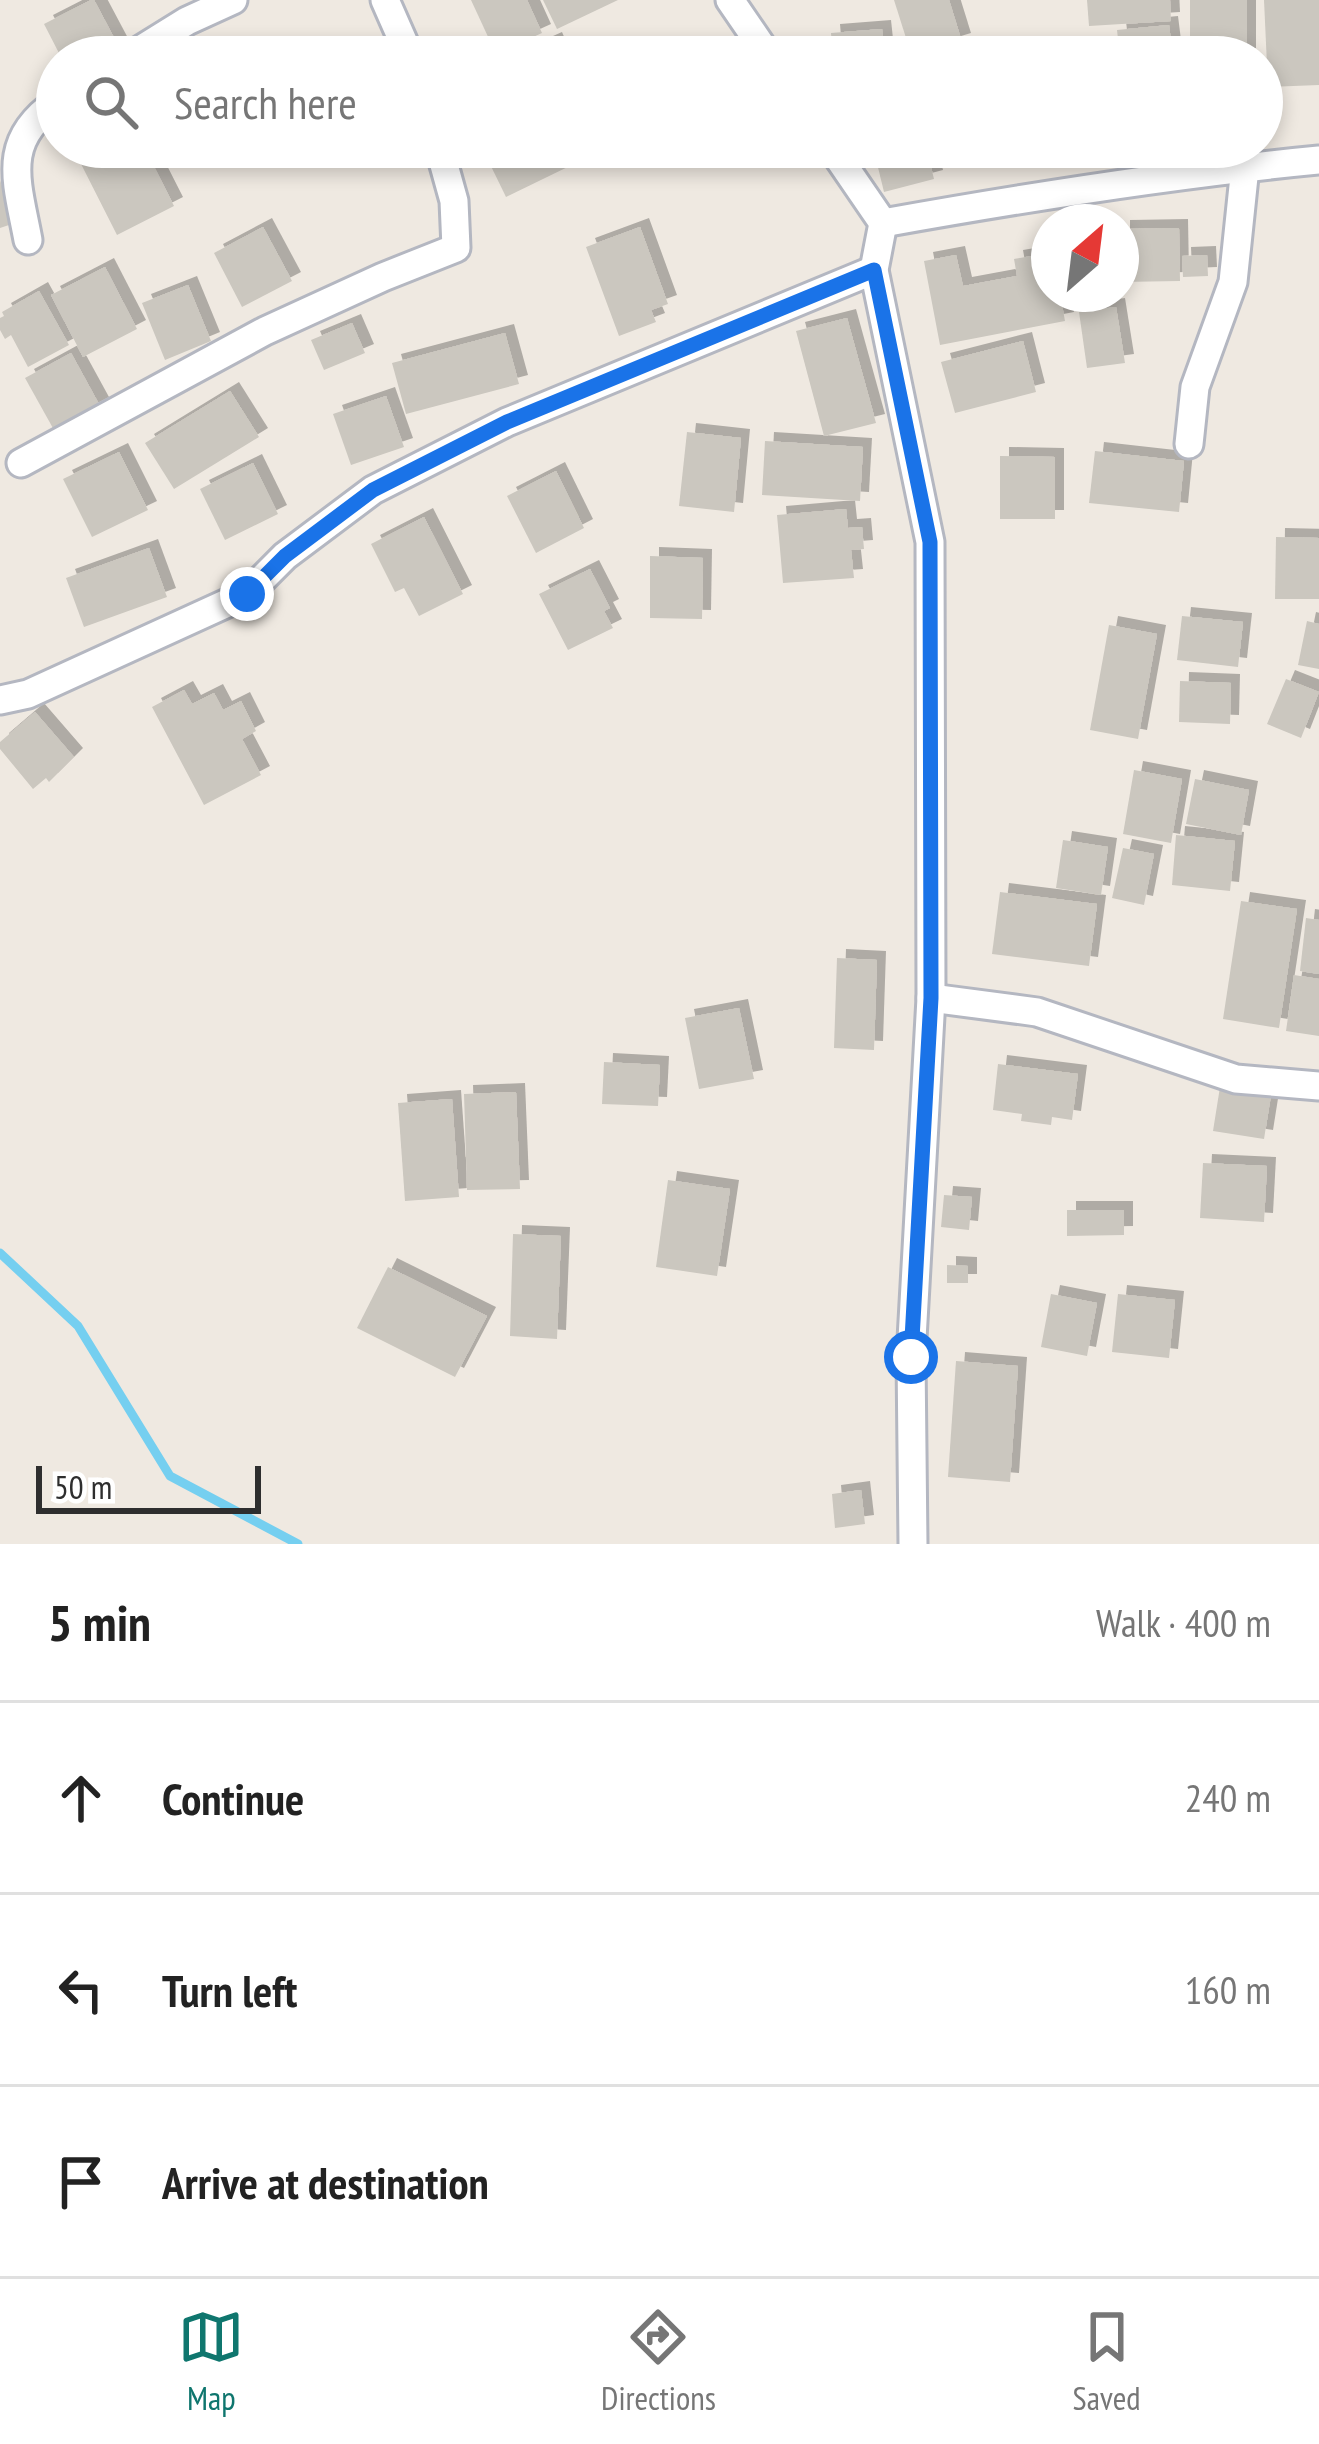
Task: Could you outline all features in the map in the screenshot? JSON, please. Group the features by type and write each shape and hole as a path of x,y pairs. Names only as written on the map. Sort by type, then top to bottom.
{"street":[{"path":"163,36 232,0"},
{"path":"385,0 401,36"},
{"path":"730,0 755,36"},
{"path":"28,241 13,162 16,146 36,120"},
{"path":"1283,163 1319,160"},
{"path":"21,463 266,331 456,248 454,201 445,168"},
{"path":"845,168 883,224 874,270 930,542 931,998 911,1357 913,1544"},
{"path":"883,224 1031,197 1238,168"},
{"path":"1189,443 1195,387 1233,282 1245,168"},
{"path":"0,700 28,694 247,594 285,556 373,490 507,422 874,270"},
{"path":"931,998 1037,1012 1236,1079 1319,1086"}],"building":[{"path":"94,0 113,36 50,36 44,24"},
{"path":"471,0 527,0 542,33 535,36 488,36"},
{"path":"543,0 618,0 557,29"},
{"path":"894,0 949,0 960,36 905,36"},
{"path":"1087,0 1170,0 1171,21 1089,26"},
{"path":"1190,0 1247,0 1247,36 1190,36"},
{"path":"1264,0 1319,0 1319,85 1283,86 1283,36 1266,36"},
{"path":"1169,25 1170,36 1118,36 1117,30"},
{"path":"882,29 883,36 831,36"},
{"path":"83,168 155,168 174,206 117,235"},
{"path":"492,168 566,168 506,197"},
{"path":"878,168 931,168 934,179 884,192"},
{"path":"0,180 15,223 0,228"},
{"path":"263,227 292,281 242,307 214,253"},
{"path":"640,227 668,304 651,310 656,322 619,336 586,247"},
{"path":"1179,228 1180,281 1139,282 1139,229"},
{"path":"956,255 963,286 1017,276 1014,259 1031,256 1031,312 1063,312 1065,321 940,345 924,261"},
{"path":"1207,255 1208,276 1183,277 1182,256"},
{"path":"105,267 137,329 83,357 51,295"},
{"path":"188,285 211,341 165,360 142,303"},
{"path":"39,291 69,345 28,367 11,335 5,339 0,318 2,312"},
{"path":"1079,312 1117,312 1125,363 1087,368"},
{"path":"847,318 876,423 824,436 796,331"},
{"path":"352,323 365,353 324,370 311,340"},
{"path":"505,333 519,384 406,414 392,363"},
{"path":"1023,341 1036,392 955,413 941,362"},
{"path":"71,353 100,406 54,430 25,378"},
{"path":"230,391 259,437 174,489 145,443"},
{"path":"386,396 404,447 351,465 333,414"},
{"path":"687,432 741,438 734,512 679,506"},
{"path":"765,441 863,447 860,501 762,495"},
{"path":"1095,451 1184,461 1179,512 1089,503"},
{"path":"119,452 148,510 92,537 63,479"},
{"path":"1000,456 1055,457 1055,519 1000,519"},
{"path":"253,463 278,514 225,540 200,489"},
{"path":"556,471 584,528 536,553 507,496"},
{"path":"846,509 848,528 862,527 864,549 851,550 854,578 783,583 777,515"},
{"path":"424,517 463,594 419,616 404,588 395,592 371,544"},
{"path":"1276,537 1319,538 1319,599 1275,599"},
{"path":"149,548 167,597 84,627 66,578"},
{"path":"650,556 703,558 702,619 650,618"},
{"path":"590,569 610,608 604,611 613,628 568,650 539,594"},
{"path":"1182,616 1243,622 1238,667 1177,660"},
{"path":"1307,621 1319,624 1319,669 1298,665"},
{"path":"1109,625 1157,634 1138,739 1090,730"},
{"path":"1286,679 1319,692 1301,738 1267,724"},
{"path":"1180,681 1231,683 1230,724 1179,722"},
{"path":"184,690 192,704 214,693 223,710 241,701 256,731 242,739 261,775 204,805 152,707"},
{"path":"35,712 74,757 49,782 46,778 33,789 0,749 0,742"},
{"path":"1134,770 1182,779 1171,843 1123,834"},
{"path":"1195,779 1249,790 1241,835 1186,824"},
{"path":"1176,835 1235,841 1230,891 1172,885"},
{"path":"1063,840 1108,847 1101,895 1056,888"},
{"path":"1123,848 1154,854 1144,905 1112,898"},
{"path":"1000,892 1097,904 1089,966 992,954"},
{"path":"1241,901 1297,909 1279,1028 1223,1019"},
{"path":"1306,918 1319,920 1319,974 1300,971"},
{"path":"837,958 877,960 874,1050 834,1048"},
{"path":"1294,975 1319,979 1319,1036 1286,1031"},
{"path":"739,1008 754,1079 699,1089 685,1018"},
{"path":"604,1062 660,1065 658,1106 602,1104"},
{"path":"998,1064 1078,1074 1072,1120 1052,1117 1051,1125 1021,1121 1022,1114 993,1110"},
{"path":"1220,1087 1271,1095 1264,1139 1213,1131"},
{"path":"516,1092 520,1189 467,1190 464,1094"},
{"path":"452,1099 459,1197 405,1201 398,1103"},
{"path":"1203,1163 1267,1166 1264,1222 1200,1218"},
{"path":"668,1180 730,1189 717,1276 656,1267"},
{"path":"944,1195 972,1197 969,1230 941,1227"},
{"path":"1067,1210 1124,1210 1124,1235 1067,1236"},
{"path":"513,1234 561,1236 557,1339 510,1336"},
{"path":"947,1265 968,1266 968,1283 947,1283"},
{"path":"388,1267 487,1316 455,1377 357,1328"},
{"path":"1051,1294 1097,1303 1087,1356 1041,1347"},
{"path":"1118,1294 1175,1300 1169,1358 1112,1352"},
{"path":"956,1361 1018,1366 1010,1482 948,1477"},
{"path":"861,1490 865,1524 835,1528 832,1494"}],"waterway":[{"path":"0,1253 78,1326 170,1476 298,1544"}],"route":[{"path":"247,594 285,556 373,490 507,422 874,270 930,542 931,998 911,1357"}]}
